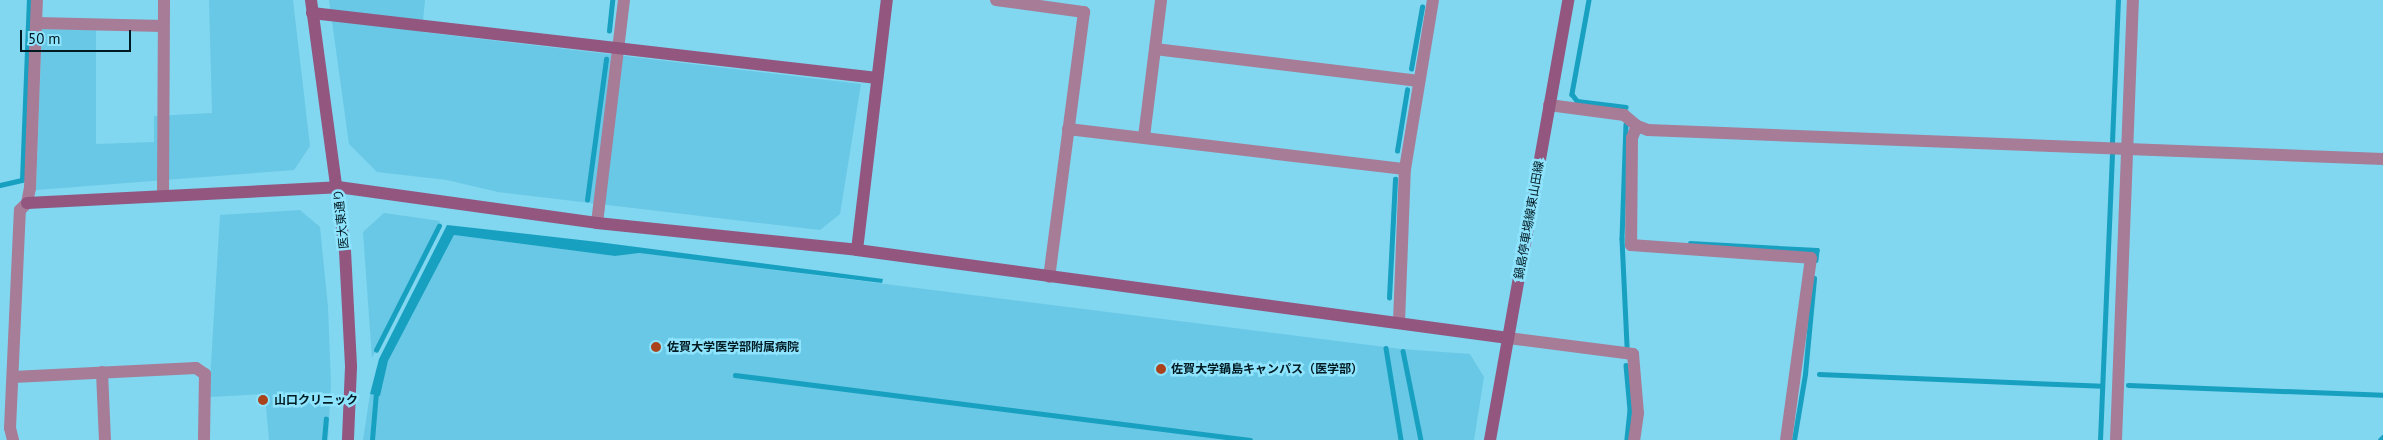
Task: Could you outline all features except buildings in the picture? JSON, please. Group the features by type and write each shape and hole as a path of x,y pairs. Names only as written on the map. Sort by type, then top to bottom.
{"street":[{"path":"13,440 10,428 20,210 27,203 37,0"},
{"path":"162,196 164,0"},
{"path":"597,223 624,0"},
{"path":"857,250 887,0"},
{"path":"996,0 1021,1 1084,12 1049,277"},
{"path":"1144,137 1161,0"},
{"path":"1399,322 1405,170 1433,0"},
{"name":"鍋島停車場線東山田線","path":"1490,440 1568,0"},
{"path":"2116,440 2133,0"},
{"path":"312,6 618,48 877,78"},
{"name":"医大東通り","path":"312,6 338,187 351,367 348,440"},
{"path":"37,23 163,26"},
{"path":"1155,49 1419,81"},
{"path":"1549,105 1624,115 1637,126 1658,130 2383,159"},
{"path":"1637,126 1632,138 1631,245 1811,258 1786,440"},
{"path":"1068,129 1405,170"},
{"path":"27,203 338,187 597,223 857,250 1633,354 1638,412 1634,440"},
{"path":"13,377 196,368 205,374 204,440"},
{"path":"102,372 105,440"}],"shaded area":[{"path":"209,0 293,0 310,146 294,170 36,190 42,29 96,30 96,144 154,142 154,116 212,113"},
{"path":"329,0 425,0 422,32 861,84 840,214 820,230 498,192 447,180 377,172 349,144"},
{"path":"300,210 320,227 328,307 331,384 328,440 269,440 265,394 209,397 220,215"},
{"path":"384,213 440,221 372,358 363,232"},
{"path":"447,225 598,242 883,279 882,283 639,253 615,256 454,235 388,361 380,396 370,394 379,359"},
{"name":"佐賀大学医学部附属病院","path":"454,235 615,256 638,253 1401,349 1470,354 1484,377 1474,440 363,440 370,394 380,396 388,361"}],"waterway":[{"path":"0,185 22,180 29,0"},
{"path":"609,31 612,0"},
{"path":"1589,0 1572,94 1577,101 1626,107"},
{"path":"2112,142 2118,0"},
{"path":"1411,69 1422,7"},
{"path":"587,200 606,59"},
{"path":"1397,151 1407,90"},
{"path":"1626,124 1622,239 1627,346"},
{"path":"2100,440 2112,154"},
{"path":"1389,298 1395,179"},
{"path":"376,350 439,226"},
{"path":"1690,243 1817,250 1816,260"},
{"path":"1794,440 1805,374 1814,278"},
{"path":"1386,348 1401,440"},
{"path":"1403,351 1421,440"},
{"path":"1626,365 1630,410 1627,440"},
{"path":"1819,374 2102,386"},
{"path":"735,375 1250,440"},
{"path":"2128,385 2383,395"},
{"path":"372,440 376,392"},
{"path":"324,440 326,419"},
{"path":"2380,440 2383,437"}],"place":[{"name":"佐賀大学医学部附属病院","path":"656,347"},
{"name":"佐賀大学鍋島キャンパス（医学部）","path":"1161,369"},
{"name":"山口クリニック","path":"263,400"}]}
